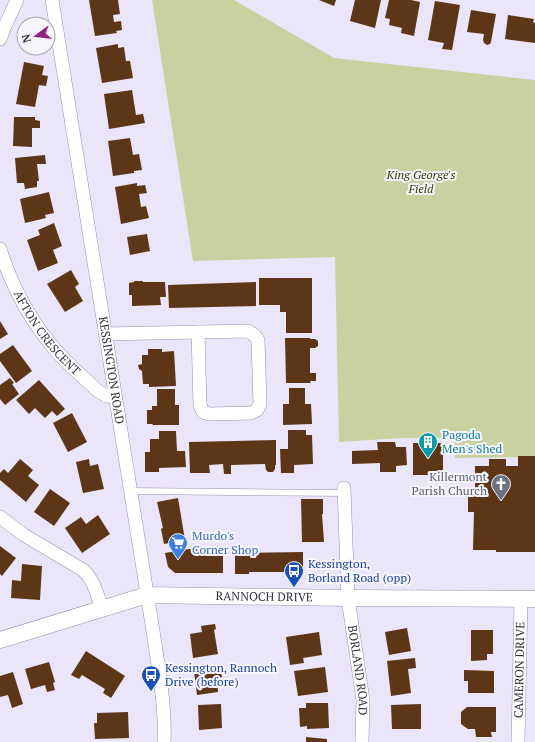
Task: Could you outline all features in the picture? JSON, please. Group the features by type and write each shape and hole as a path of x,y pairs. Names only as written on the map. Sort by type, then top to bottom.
{"street":[{"path":"0,39 17,0"},
{"name":"KESSINGTON ROAD","path":"52,0 160,681 164,742"},
{"name":"AFTON CRESCENT","path":"0,249 18,291 34,321 53,347 98,392 107,396 115,397"},
{"path":"106,334 198,332 248,331 258,340 260,404 257,410 251,414 209,414 203,412 200,405 198,332"},
{"name":"BORLAND ROAD","path":"344,490 348,598 363,700 362,742"},
{"path":"0,517 24,535 83,570 94,584 102,608"},
{"name":"RANNOCH DRIVE","path":"0,640 147,595 528,599"},
{"name":"CAMERON DRIVE","path":"518,742 528,599"}],"lane":[{"path":"130,491 344,490"}],"green space":[{"name":"King George's Field","path":"152,0 234,0 334,58 535,80 535,457 455,458 454,438 401,438 339,442 335,257 193,261"}],"building":[{"path":"89,0 118,0 120,14 113,15 114,22 121,21 122,30 116,31 117,33 95,36"},
{"path":"319,0 336,0 334,6"},
{"path":"355,0 381,0 375,28 350,21"},
{"path":"389,0 411,0 420,2 414,36 401,33 402,28 389,25 390,19 385,18"},
{"path":"435,1 460,5 452,50 442,49 444,43 428,40"},
{"path":"471,10 496,14 490,44 487,45 484,43 484,34 467,32"},
{"path":"508,15 534,19 535,43 505,39"},
{"path":"118,44 118,48 124,47 126,61 130,61 133,78 102,83 96,48"},
{"path":"24,62 44,66 42,75 48,76 46,86 39,85 35,107 16,104"},
{"path":"132,90 136,115 143,114 145,123 109,129 104,94"},
{"path":"14,117 35,117 35,120 40,121 40,128 32,128 32,147 13,146"},
{"path":"130,138 133,155 139,154 142,170 134,171 134,173 113,176 108,141"},
{"path":"45,155 46,164 37,164 39,181 37,181 37,187 25,189 24,183 17,183 15,158"},
{"path":"137,183 137,186 145,185 147,193 139,194 141,207 146,206 149,218 121,224 115,187"},
{"path":"49,192 54,213 45,215 46,218 25,223 20,199"},
{"path":"54,223 62,246 53,250 58,263 38,271 27,240 40,235 38,230"},
{"path":"147,234 150,251 130,255 127,237"},
{"path":"71,270 79,284 75,287 83,301 65,312 47,284"},
{"path":"259,278 312,278 312,333 286,333 286,312 280,312 280,305 259,305"},
{"path":"134,281 165,282 166,297 160,297 161,305 132,306 132,295 129,295 129,283"},
{"path":"256,282 256,306 169,308 168,285"},
{"path":"0,321 8,334 0,339"},
{"path":"285,338 310,338 318,341 318,346 315,348 310,348 310,373 316,373 316,381 310,381 311,383 286,383"},
{"path":"13,345 32,371 16,383 0,361 0,354"},
{"path":"148,349 162,349 162,352 174,351 176,386 149,387 149,384 143,384 142,371 139,369 138,365 142,364 142,355 148,355"},
{"path":"10,378 19,394 5,405 0,399 0,385"},
{"path":"39,380 65,409 57,416 52,411 45,418 35,408 29,414 16,400"},
{"path":"289,388 305,388 305,404 311,404 312,424 283,425 283,404 289,404"},
{"path":"157,389 175,389 175,405 179,405 179,425 147,424 147,410 152,410 152,406 157,406"},
{"path":"72,413 87,442 68,452 53,423"},
{"path":"288,430 306,430 306,435 312,435 313,464 294,465 294,473 281,473 280,449 288,449"},
{"path":"159,431 176,431 177,451 185,451 186,467 159,468 159,472 145,472 145,452 150,452 150,439 159,439"},
{"path":"276,440 276,465 273,472 268,472 266,470 265,464 231,465 231,474 224,474 223,464 209,465 210,473 190,473 189,442"},
{"path":"377,442 395,442 396,447 406,447 407,465 396,466 396,472 380,472 380,463 352,464 352,451 378,450"},
{"name":"Pagoda Men's Shed","path":"413,443 443,443 443,475 413,475"},
{"name":"Killermont Parish Church","path":"518,456 535,456 535,552 496,552 496,550 473,550 474,512 468,512 468,490 475,490 475,466 489,466 489,459 506,459 506,466 518,466"},
{"path":"20,459 33,470 28,476 39,485 26,502 0,480 0,473 4,469 8,473"},
{"path":"89,459 90,466 98,464 104,489 83,493 76,462"},
{"path":"50,489 70,503 54,526 34,512"},
{"path":"178,498 185,540 164,544 161,529 163,528 157,502"},
{"path":"301,499 323,499 322,514 324,542 302,542"},
{"path":"98,515 110,534 82,553 65,528 81,517 86,524"},
{"path":"0,546 16,558 2,576 0,574"},
{"path":"189,549 223,549 223,573 175,573 168,567 165,553"},
{"path":"303,552 303,574 287,574 287,572 249,572 249,574 235,574 235,553"},
{"path":"22,564 42,566 40,600 11,598 12,580 21,581"},
{"path":"215,624 216,629 214,630 218,654 193,658 190,634 202,632 201,626"},
{"path":"407,628 411,651 389,655 385,632"},
{"path":"471,630 493,630 493,654 487,654 487,660 471,661"},
{"path":"319,632 322,655 303,658 304,663 290,665 286,637"},
{"path":"86,651 125,676 111,698 103,693 105,689 82,675 79,679 71,675"},
{"path":"415,658 416,668 408,669 411,693 391,696 387,661"},
{"path":"49,662 55,682 53,683 55,690 47,692 45,685 31,689 25,669"},
{"path":"325,667 328,692 298,696 294,671"},
{"path":"215,668 216,671 221,671 222,677 217,678 218,692 197,695 194,671"},
{"path":"464,670 494,671 494,693 468,693 468,681 464,681"},
{"path":"13,672 23,704 12,708 8,695 0,697 0,676"},
{"path":"306,703 328,703 329,728 307,729 307,726 300,727 299,708 306,708"},
{"path":"221,704 222,728 199,730 198,705"},
{"path":"421,704 421,729 392,729 391,705"},
{"path":"467,707 496,707 496,732 491,732 492,737 476,737 475,729 468,729 461,724 461,712"},
{"path":"128,712 129,738 95,739 94,723 97,723 97,713"},
{"path":"306,737 327,739 327,742 306,742"}],"place":[{"name":"Pagoda Men's Shed","path":"428,459"},
{"name":"Killermont Parish Church","path":"501,501"},
{"name":"Murdo's Corner Shop","path":"178,560"},
{"name":"Kessington, Borland Road (opp)","path":"294,588"},
{"name":"Kessington, Rannoch Drive (before)","path":"151,692"}]}
